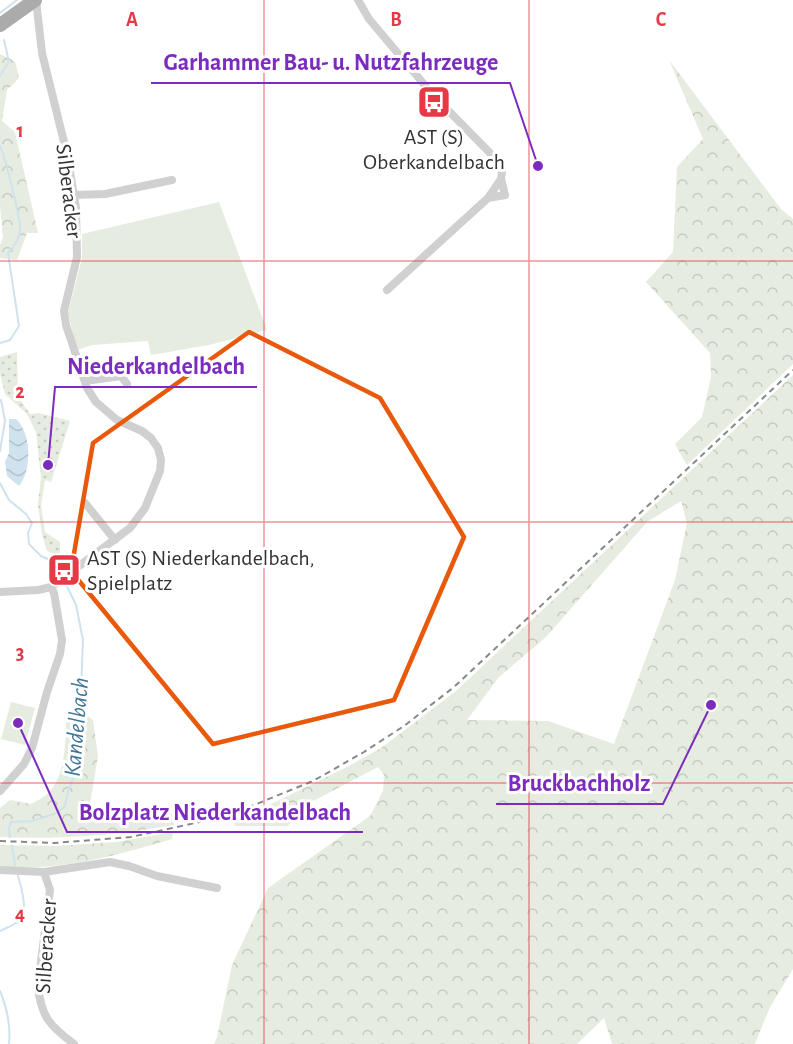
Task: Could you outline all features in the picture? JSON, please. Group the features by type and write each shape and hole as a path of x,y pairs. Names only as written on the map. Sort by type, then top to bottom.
{"main road":[{"path":"0,25 35,0"}],"street":[{"name":"Silberacker","path":"35,0 42,53 67,154 76,208 77,257 64,311 66,325 85,381 96,402 105,411 152,438 161,460 160,471 145,507 130,528 51,587"},
{"path":"358,0 369,19 434,96 491,155 502,172 501,179 505,195 488,198 387,290"},
{"path":"74,195 105,194 172,180"},
{"path":"85,381 121,376 127,384"},
{"path":"85,503 115,540"},
{"path":"0,592 51,587 62,640 60,654 32,748 24,764 0,791"},
{"name":"Silberacker","path":"0,870 44,872 110,862 157,876 217,888"},
{"name":"Silberacker","path":"44,872 50,890 38,986 40,1001 53,1028 74,1044"}],"highlighted area":[{"path":"249,332 380,398 464,537 394,700 213,744 71,571 93,443"}],"green space":[{"path":"0,54 15,61 19,78 7,90 2,121 15,132 38,233 27,233 17,260 0,258 0,245 3,237 0,206"},
{"path":"669,60 781,209 793,219 793,364 687,465 675,444 702,417 711,377 710,353 646,282 673,252 677,167 703,139"},
{"path":"219,202 267,330 209,345 151,355 148,341 92,345 77,350 68,313 82,258 82,234"},
{"path":"17,352 18,397 30,414 39,413 70,421 51,482 45,480 41,505 45,532 60,542 60,556 47,551 42,535 38,504 41,478 36,432 27,414 5,394 0,374 0,357"},
{"path":"793,375 793,969 770,1007 755,1044 612,1044 604,1018 577,1044 214,1044 232,965 268,888 370,816 383,791 384,775 378,767 298,809 288,826 236,826 230,819 261,809 381,748 456,691","holes":["681,501 687,523 675,580 614,744 548,721 467,720 499,677 546,637 647,522"]},
{"path":"11,702 35,708 25,745 1,739"},
{"path":"76,708 93,720 98,756 89,810 130,822 177,813 174,825 87,836 0,837 0,808 10,800 31,804 54,786 64,755 66,711"},
{"path":"173,832 172,839 87,861 44,867 0,867 0,845 56,846 116,842"}],"water":[{"path":"9,419 16,419 25,434 27,443 28,462 19,486 7,476 5,462 9,453"}],"waterway":[{"name":"Kandelbach","path":"0,13 17,0"},
{"name":"Kandelbach","path":"0,76 9,62 4,40"},
{"name":"Kandelbach","path":"0,146 12,187 20,228 17,242 8,253 19,326 10,340 0,343"},
{"name":"Kandelbach","path":"0,451 5,421 1,400"},
{"name":"Kandelbach","path":"0,483 9,500 26,514 32,523 28,533 29,544 41,556 52,561 59,573"},
{"name":"Kandelbach","path":"10,837 11,822 32,821 57,813 65,806 75,773 79,741 83,640 76,605 64,580"},
{"path":"12,846 15,865"},
{"name":"Kandelbach","path":"0,931 17,923 23,915 23,898 18,876"},
{"name":"Kandelbach","path":"0,991 8,1017 9,1044"}],"railway":[{"path":"0,841 54,843 131,837 227,816 313,781 364,752 404,726 454,687 793,370"}],"place":[{"name":"AST (S) Oberkandelbach","path":"434,102"},
{"name":"Garhammer Bau- u. Nutzfahrzeuge","path":"538,166"},
{"name":"Niederkandelbach","path":"48,465"},
{"name":"AST (S) Niederkandelbach, Spielplatz","path":"64,570"},
{"name":"Bruckbachholz","path":"711,705"},
{"name":"Bolzplatz Niederkandelbach","path":"18,723"}]}
